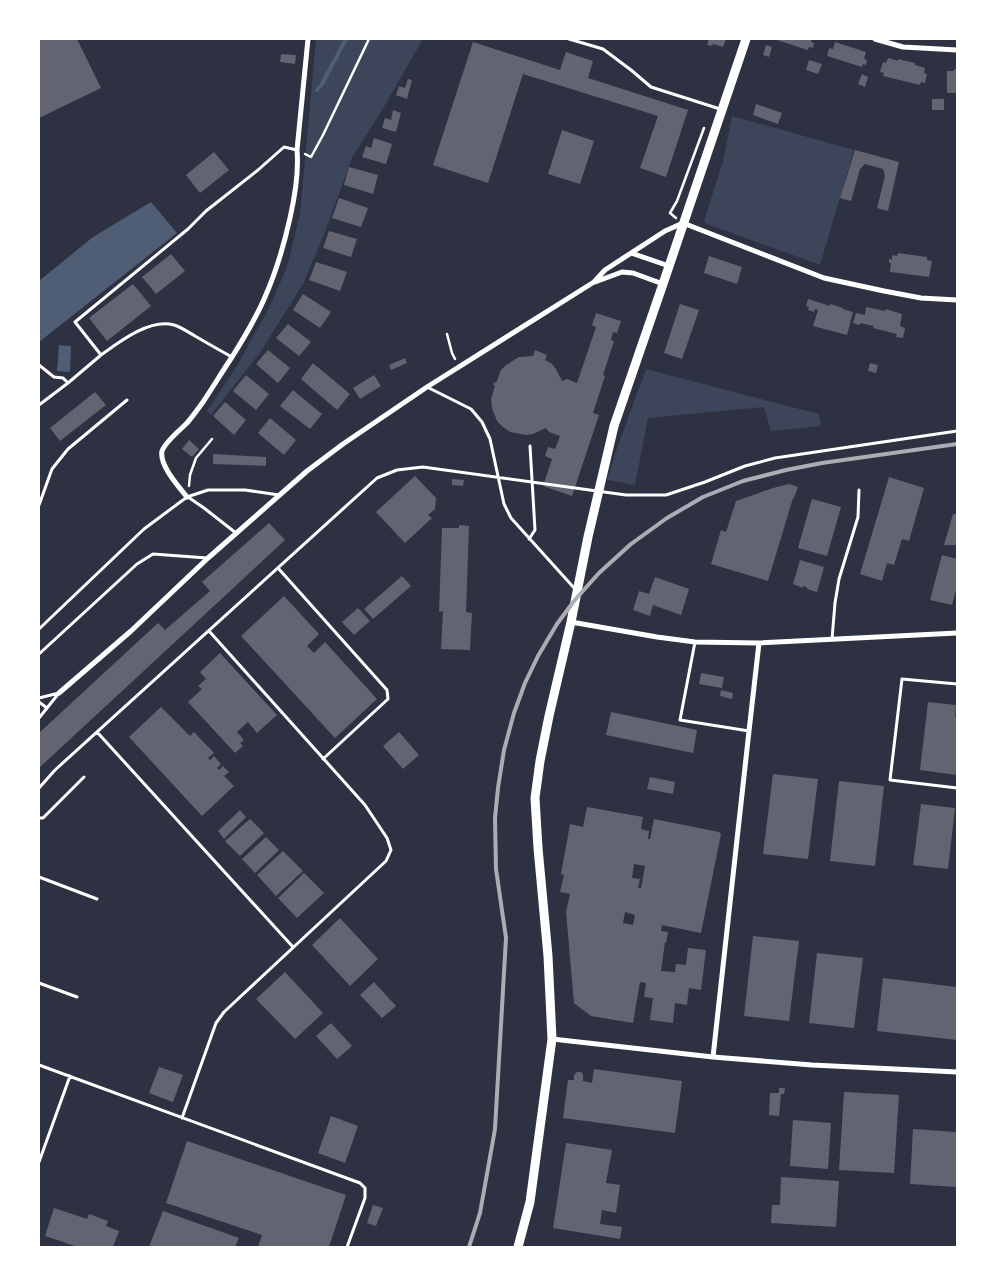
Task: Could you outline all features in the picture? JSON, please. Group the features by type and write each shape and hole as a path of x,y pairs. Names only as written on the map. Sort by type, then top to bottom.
{"main road":[{"path":"518,1247 530,1202 552,1039 548,956 535,798 548,716 571,622 588,537 614,426 746,39"}],"street":[{"path":"187,497 163,462 162,452 166,444 202,403 244,338 265,298 286,237 294,202 308,39"},
{"path":"875,39 903,48 957,50"},
{"path":"594,282 605,270 665,231 683,223 824,278 884,292 957,300"},
{"path":"632,253 669,266"},
{"path":"60,693 131,631 208,558 307,470 342,444 427,387 594,282 622,272 633,273 663,284"},
{"path":"571,622 695,642 760,643 957,633"},
{"path":"713,1057 760,643"},
{"path":"552,1039 713,1057 812,1065 957,1072"}],"lane":[{"path":"568,39 603,49 651,87 722,109"},
{"path":"101,355 75,322 284,147 297,150"},
{"path":"39,405 119,342 150,326 174,325 232,357"},
{"path":"39,365 54,377 63,378 68,383"},
{"path":"427,387 471,409 482,422 490,439 504,504 511,518 577,591"},
{"path":"39,505 52,469 68,449 127,400"},
{"path":"39,788 97,732 377,478 397,470 423,467 626,495 666,495 745,466 775,458 957,431"},
{"path":"529,539 535,530 530,446"},
{"path":"39,629 144,529 187,497 208,490 244,490 279,495"},
{"path":"832,639 839,579 858,517 859,490"},
{"path":"187,497 236,533"},
{"path":"39,654 137,564 153,554 208,558"},
{"path":"278,568 388,690 388,699 323,759"},
{"path":"182,1118 216,1023 224,1012 386,861 391,850 387,838 365,805 209,631"},
{"path":"695,642 680,720 749,731"},
{"path":"957,684 902,679 890,780 957,788"},
{"path":"47,708 39,700 60,693"},
{"path":"39,718 60,693"},
{"path":"97,732 293,947"},
{"path":"39,818 43,818 84,777"},
{"path":"39,877 97,899"},
{"path":"39,983 77,997"},
{"path":"39,1065 360,1183 365,1188 365,1198 347,1247"},
{"path":"39,1162 70,1076"}],"path":[{"path":"297,150 311,157 369,39"},
{"path":"447,334 452,353"},
{"path":"190,475 196,458 212,439"}],"shaded area":[{"path":"316,39 423,39 352,158 325,232 303,284 259,354 211,415 207,411 238,364 269,308 287,267 300,214"},
{"path":"732,116 854,150 820,265 707,224 704,221 723,161"},
{"path":"151,202 177,233 39,342 39,281 93,237"},
{"path":"59,345 71,346 70,372 57,371"},
{"path":"646,369 819,414 821,426 771,431 764,407 648,418 635,485 607,480"}],"building":[{"path":"39,39 77,39 101,88 39,118"},
{"path":"709,39 726,39 723,47 713,44 712,46 707,45"},
{"path":"777,39 812,39 811,42 814,43 813,48 809,47 808,50"},
{"path":"473,42 560,70 566,52 593,61 588,78 688,110 666,177 640,168 658,116 523,74 488,183 433,165"},
{"path":"835,42 866,52 864,59 867,60 866,65 863,64 862,67 827,56 829,48 833,49"},
{"path":"766,45 772,47 769,57 763,55"},
{"path":"281,54 296,55 295,64 280,62"},
{"path":"888,58 915,63 915,65 925,68 924,73 927,74 925,83 921,82 920,85 883,76 884,73 880,72 883,62 886,63"},
{"path":"809,60 822,64 818,74 806,70"},
{"path":"954,69 957,69 957,93 947,93 947,71 954,71"},
{"path":"862,74 868,77 865,87 858,84"},
{"path":"408,79 412,80 407,99 396,95 399,86 405,88"},
{"path":"932,99 944,99 944,110 932,110"},
{"path":"756,104 782,113 778,124 753,115"},
{"path":"393,110 401,113 396,132 382,128 385,118 391,120"},
{"path":"562,130 594,141 580,184 548,174"},
{"path":"374,138 392,144 386,164 362,157 366,146 371,148"},
{"path":"855,150 899,162 888,211 877,208 885,176 883,169 865,164 860,169 851,201 840,198"},
{"path":"214,152 229,170 200,193 186,175"},
{"path":"349,167 378,175 373,194 344,185"},
{"path":"339,198 368,208 361,227 332,218"},
{"path":"329,231 357,239 351,257 323,248"},
{"path":"898,253 927,257 927,260 932,261 929,277 890,272 891,263 889,263 889,259 892,260 892,255 897,256"},
{"path":"171,254 185,271 156,294 142,277"},
{"path":"709,256 742,267 737,284 704,273"},
{"path":"316,262 347,272 340,291 309,280"},
{"path":"133,284 151,306 107,341 89,318"},
{"path":"303,294 331,312 320,328 293,310"},
{"path":"808,299 853,312 847,335 813,326 818,310 815,309 814,312 808,310 809,307 806,306"},
{"path":"680,304 699,310 682,359 664,353"},
{"path":"866,307 885,311 886,309 902,314 900,326 905,328 903,338 896,337 897,334 873,328 874,326 853,323 856,313 865,315"},
{"path":"596,313 621,321 617,333 613,332 611,340 614,341 593,413 599,415 572,496 543,486 552,459 545,456 548,447 555,449 560,436 549,432 546,428 526,435 510,432 497,421 491,399 495,386 493,385 494,382 496,383 501,370 519,357 533,356 535,350 547,355 545,360 556,369 562,381 567,379 577,383 596,327 592,325"},
{"path":"288,324 311,342 299,356 276,338"},
{"path":"268,350 290,368 278,383 256,364"},
{"path":"405,358 407,363 391,370 389,365"},
{"path":"313,363 350,394 337,410 301,379"},
{"path":"870,363 878,365 876,373 868,371"},
{"path":"246,375 269,394 256,410 233,391"},
{"path":"374,375 381,386 360,399 353,388"},
{"path":"293,390 322,414 310,429 280,406"},
{"path":"95,392 106,405 60,441 50,428"},
{"path":"225,402 246,420 234,435 213,416"},
{"path":"270,418 296,440 284,455 258,433"},
{"path":"189,440 199,449 192,457 182,449"},
{"path":"213,454 266,457 266,466 213,464"},
{"path":"415,476 436,498 435,509 428,515 432,518 405,543 376,512"},
{"path":"889,477 924,488 909,541 902,539 894,565 887,563 882,581 860,574"},
{"path":"452,479 464,480 463,486 452,485"},
{"path":"789,484 798,487 768,581 711,564 721,530 726,532 736,501"},
{"path":"812,499 841,507 827,556 798,548"},
{"path":"953,514 957,514 957,545 944,545"},
{"path":"269,523 285,540 39,768 39,733 158,623 165,630 210,591 202,582"},
{"path":"459,525 469,526 466,612 472,613 470,650 441,649 443,611 439,612 442,528 459,528"},
{"path":"942,555 957,559 957,586 952,605 930,600"},
{"path":"800,560 824,567 817,592 807,589 807,587 803,586 803,588 793,584"},
{"path":"402,576 411,586 373,619 364,609"},
{"path":"655,577 689,589 681,615 653,605 650,616 633,610 639,591 649,594"},
{"path":"284,596 319,634 307,646 314,653 325,642 377,699 335,738 241,636"},
{"path":"358,608 370,621 354,635 342,622"},
{"path":"220,653 277,715 257,733 248,722 237,732 244,740 240,743 243,746 235,753 188,702 202,689 198,686 206,679 200,672"},
{"path":"701,673 724,677 722,688 699,684"},
{"path":"721,690 733,693 732,699 720,696"},
{"path":"928,702 956,705 957,775 920,770"},
{"path":"161,707 190,736 194,732 214,753 208,758 210,760 214,756 221,764 217,768 219,770 223,766 229,772 224,776 234,786 202,816 129,737"},
{"path":"611,712 697,730 693,753 606,735"},
{"path":"399,732 419,755 403,769 383,746"},
{"path":"773,774 818,779 808,859 763,854"},
{"path":"650,777 675,782 673,794 647,789"},
{"path":"839,781 884,786 875,866 830,861"},
{"path":"921,804 955,808 948,869 913,865"},
{"path":"587,807 643,817 641,829 649,831 648,839 650,839 654,819 719,832 721,834 701,933 662,925 661,931 668,932 661,971 675,972 676,964 686,965 688,948 706,950 701,990 689,988 687,1005 675,1003 673,1023 650,1020 653,998 644,997 646,983 640,982 633,1023 591,1016 574,1003 566,912 570,894 560,892 564,875 561,874 570,824 583,827","holes":["634,864 645,866 641,888 638,888 640,879 632,878","625,912 635,915 633,925 623,923"]},
{"path":"240,810 246,817 224,839 218,831"},
{"path":"250,819 264,833 240,856 225,841"},
{"path":"266,837 279,850 255,873 242,859"},
{"path":"283,851 303,871 276,896 257,875"},
{"path":"304,873 324,893 297,918 278,898"},
{"path":"340,918 378,959 350,986 312,945"},
{"path":"753,936 799,941 789,1021 744,1016"},
{"path":"817,953 863,958 854,1028 809,1023"},
{"path":"285,972 323,1013 295,1039 256,999"},
{"path":"883,978 957,987 957,1040 877,1031"},
{"path":"374,982 396,1006 382,1018 360,995"},
{"path":"331,1023 352,1046 337,1059 316,1036"},
{"path":"159,1067 183,1075 173,1102 149,1093"},
{"path":"594,1069 682,1081 675,1133 563,1118 568,1080 574,1080 574,1075 577,1072 581,1072 583,1074 583,1081 592,1083"},
{"path":"779,1088 785,1088 784,1094 781,1094 779,1116 769,1115 770,1093 779,1093"},
{"path":"844,1092 899,1095 894,1173 839,1170"},
{"path":"331,1116 358,1126 345,1163 318,1153"},
{"path":"793,1120 831,1123 828,1169 790,1166"},
{"path":"913,1129 957,1132 957,1187 910,1184"},
{"path":"187,1141 346,1195 329,1247 258,1247 262,1235 166,1203"},
{"path":"566,1143 612,1150 606,1183 620,1185 616,1213 602,1210 600,1224 622,1227 620,1239 553,1228"},
{"path":"781,1177 839,1181 836,1227 771,1223 772,1205 780,1205"},
{"path":"373,1205 383,1208 376,1226 367,1223"},
{"path":"54,1208 87,1219 89,1214 108,1221 106,1226 119,1231 113,1247 78,1247 45,1236"},
{"path":"163,1211 239,1238 235,1247 149,1247"}],"waterway":[{"path":"317,90 346,39"}],"railway":[{"path":"469,1247 480,1213 495,1129 506,938 496,869 495,818 498,788 504,750 514,713 525,683 538,656 557,624 599,573 631,544 667,518 703,497 743,481 786,470 822,463 957,444"}]}
